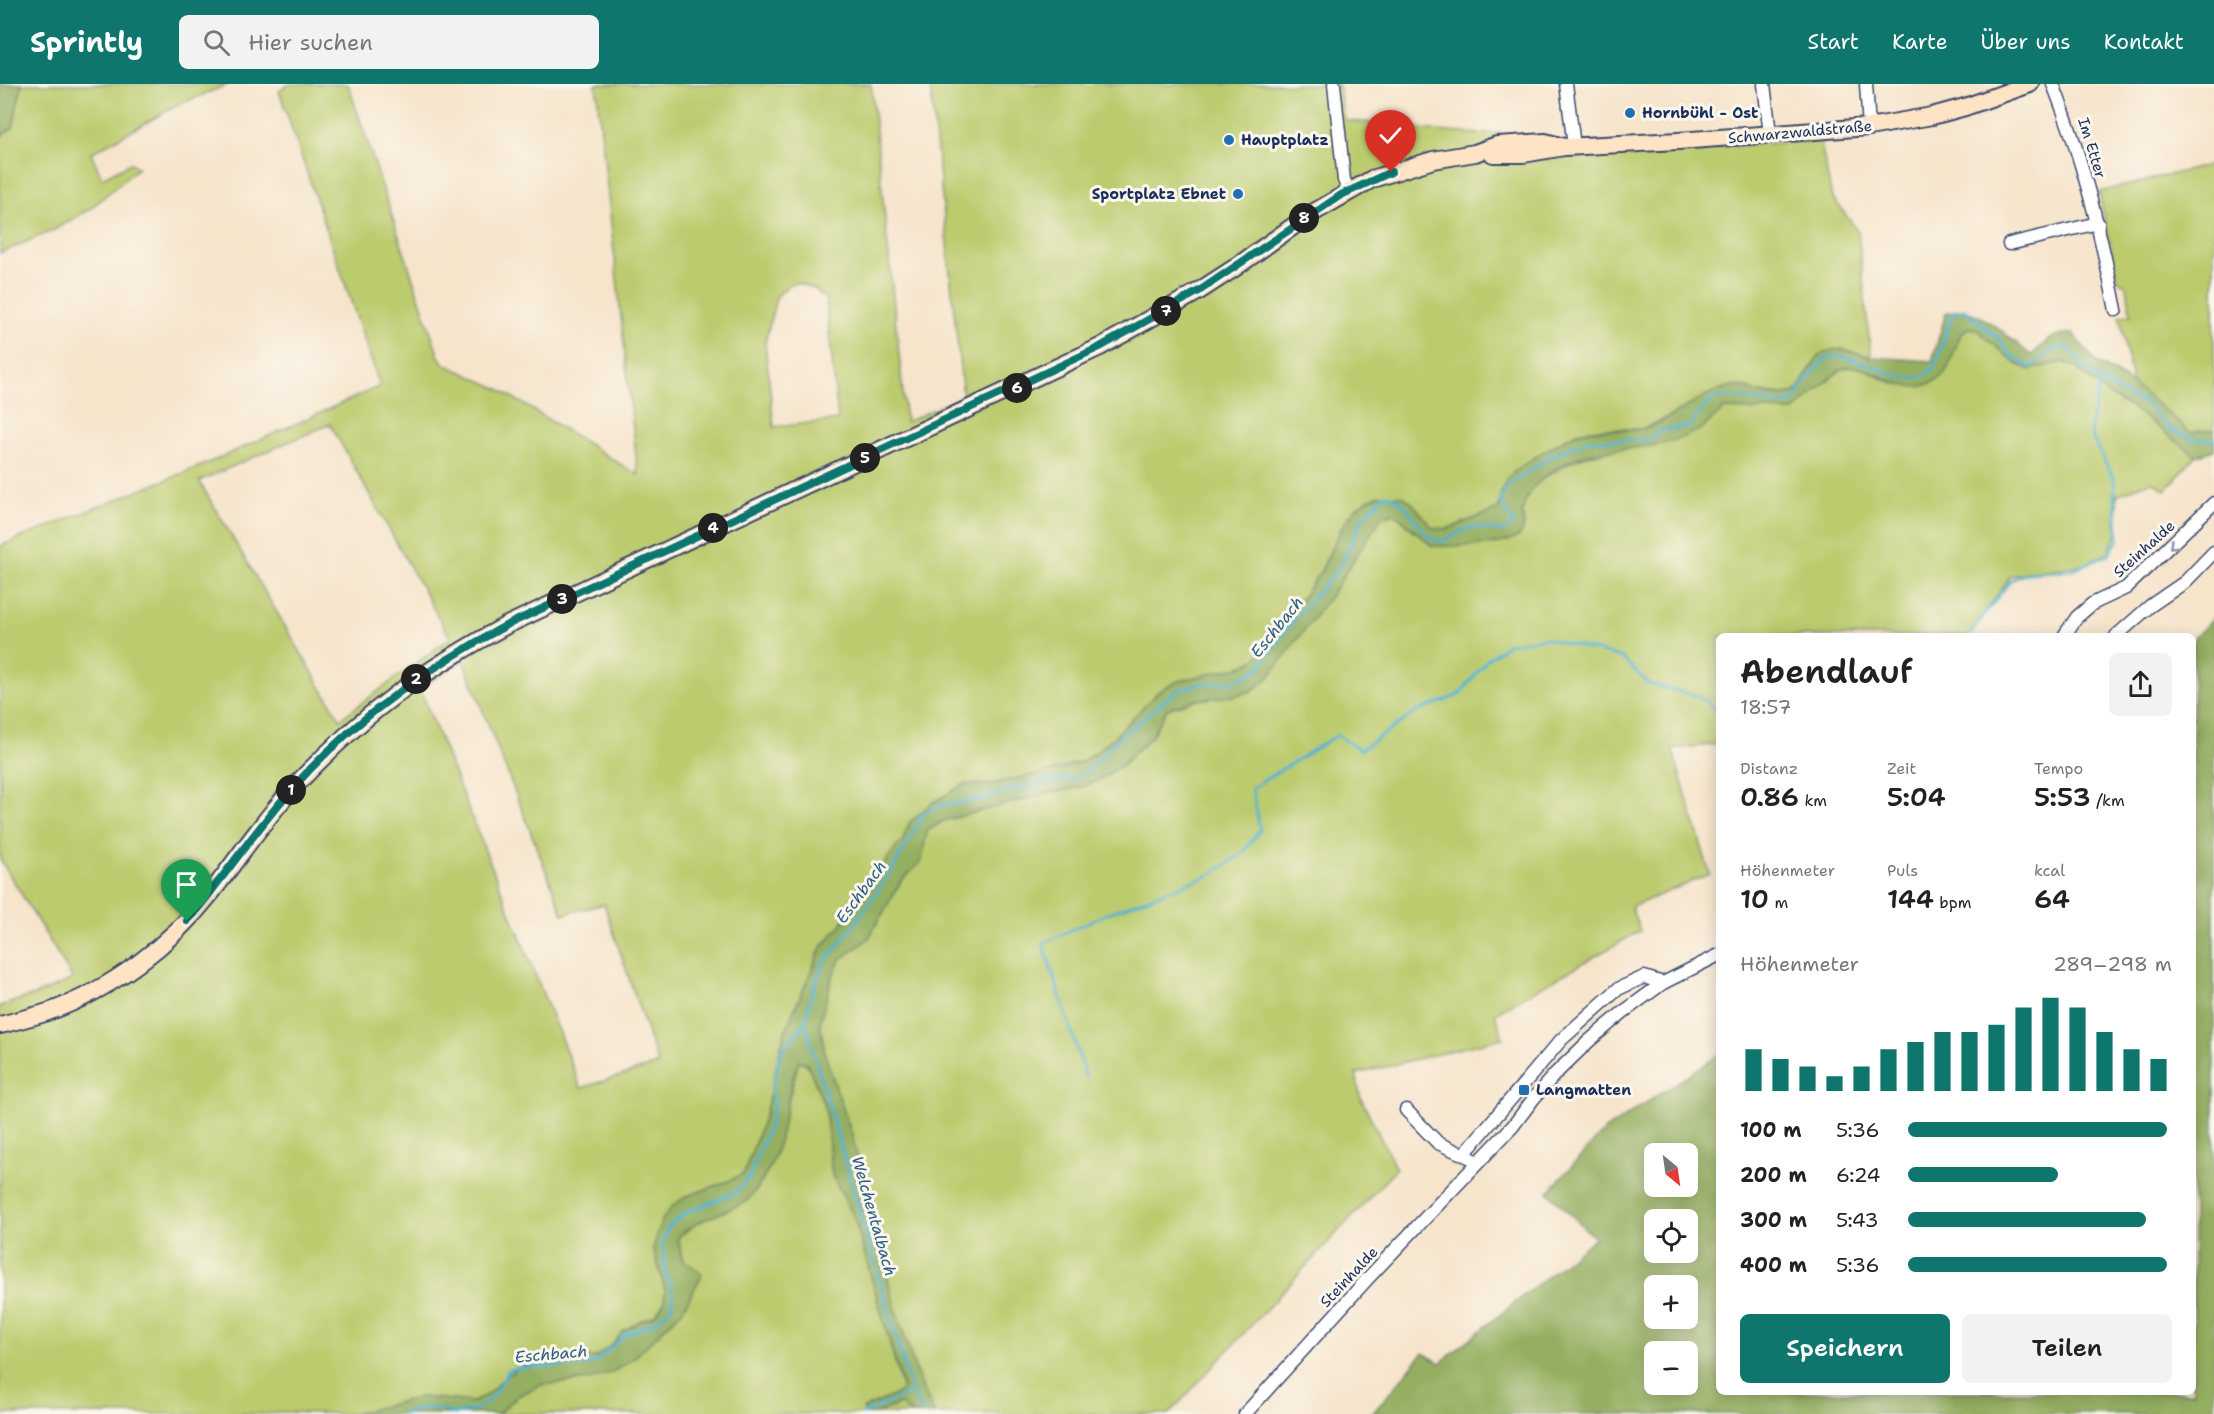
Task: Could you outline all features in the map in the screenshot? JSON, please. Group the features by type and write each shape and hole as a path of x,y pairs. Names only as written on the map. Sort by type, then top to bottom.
{"main road":[{"name":"Schwarzwaldstraße","path":"0,1025 49,1012 78,999 118,977 151,953 187,921 264,822 329,750 365,718 439,663 507,625 1100,347 1206,286 1309,215 1349,191 1391,172 1433,160 1475,153 1497,145 1545,142 1569,146 1678,141 1869,127 1943,113 1997,97 2030,84"}],"street":[{"path":"1334,84 1344,180 1349,191"},
{"path":"1566,84 1569,146"},
{"path":"1764,84 1770,134"},
{"path":"1866,84 1869,127"},
{"name":"Im Etter","path":"2053,84 2072,132 2098,223 2116,310"},
{"path":"2009,244 2098,223"},
{"name":"Steinhalde","path":"2066,633 2092,604 2126,588 2214,503"},
{"path":"2119,633 2150,606 2184,582 2214,552"},
{"name":"Steinhalde","path":"1245,1414 1370,1276 1513,1126 1555,1074 1622,1013 1663,983 1716,956"},
{"path":"1464,1154 1510,1097 1561,1040 1618,989 1644,977 1663,983"},
{"path":"1406,1110 1438,1143 1479,1163"}],"green space":[{"path":"0,84 22,84 13,127 0,137"},
{"path":"22,84 229,84 178,105 91,153 102,178 131,163 138,168 90,209 54,230 0,253 0,137 13,127"},
{"path":"289,84 348,84 439,357 444,364 499,389 638,475 596,84 871,84 906,422 963,396 930,84 1339,84 1343,116 1347,121 1461,133 1500,133 1501,162 1820,140 1832,197 1858,231 1871,357 1840,349 1808,372 1796,392 1790,395 1756,392 1743,386 1642,429 1581,431 1514,472 1501,493 1499,509 1447,529 1433,528 1412,503 1367,500 1355,509 1341,529 1321,571 1269,645 1254,660 1240,667 1178,681 1159,691 1115,736 1081,762 1052,771 986,785 965,784 932,803 910,822 902,842 898,844 840,926 821,948 784,1034 765,1115 744,1173 729,1181 687,1196 653,1248 665,1290 664,1303 654,1316 622,1332 613,1344 596,1357 570,1358 505,1377 488,1394 474,1402 420,1397 354,1414 277,1412 268,1414 0,1414 0,1006 73,979 0,859 0,546 208,463 380,386 279,91","holes":["797,283 815,289 826,300 838,420 774,427 765,343 776,298 788,285","330,424 450,638 340,719 199,481","463,660 563,914 604,904 658,1064 581,1088 420,689"]},
{"path":"2214,164 2214,430 2190,432 2132,383 2120,316 2131,315 2127,287 2117,279 2099,192"},
{"path":"1959,310 1988,321 2031,355 2054,336 2073,334 2096,362 2132,383 2190,432 2214,430 2214,450 2196,456 2135,410 2107,394 2074,366 2063,362 2030,370 2015,363 1975,329 1968,328 1958,341 1944,373 1937,380 1926,385 1915,387 1903,385 1862,368 1852,367 1843,369 1833,376 1794,411 1724,409 1699,430 1677,439 1650,446 1596,452 1575,459 1550,473 1534,487 1525,503 1522,532 1515,539 1492,544 1432,546 1393,513 1381,518 1331,595 1265,682 1249,692 1196,700 1167,709 1151,737 1121,766 1095,782 943,821 927,831 921,862 901,881 868,939 840,960 832,977 820,1022 825,1055 851,1132 896,1311 917,1374 934,1414 912,1414 900,1404 874,1414 868,1414 863,1409 903,1389 854,1217 832,1175 825,1107 807,1063 799,1061 771,1165 757,1189 746,1202 697,1223 678,1237 682,1259 702,1275 682,1311 634,1358 613,1372 589,1380 540,1385 518,1396 497,1414 354,1414 420,1397 474,1402 488,1394 505,1377 527,1363 542,1357 596,1357 613,1344 622,1332 654,1316 664,1303 665,1290 653,1248 662,1220 672,1206 687,1196 729,1181 744,1173 765,1115 784,1034 821,948 840,926 898,844 902,842 910,822 932,803 965,784 986,785 1052,771 1081,762 1115,736 1159,691 1178,681 1240,667 1254,660 1269,645 1321,571 1341,529 1355,509 1367,500 1379,495 1403,496 1433,528 1447,529 1499,509 1504,486 1512,474 1577,433 1593,430 1635,430 1652,426 1703,397 1734,386 1765,394 1792,394 1796,392 1819,355 1831,350 1840,349 1871,357 1932,361 1946,313"},
{"path":"1968,328 1975,329 2030,370 2063,362 2074,366 2107,394 2135,410 2196,456 2166,490 2152,481 2117,495 2118,531 2108,553 2087,564 2010,576 1972,633 1716,633 1716,744 1672,749 1710,874 1631,907 1640,931 1495,1013 1503,1038 1356,1074 1360,1096 1396,1169 1169,1414 934,1414 917,1374 896,1311 851,1132 825,1055 820,1022 832,977 840,960 868,939 901,881 921,862 927,831 943,821 1095,782 1121,766 1151,737 1167,709 1196,700 1233,696 1381,518 1393,513 1414,532 1524,525 1522,510 1528,493 1539,481 1576,459 1610,450 1661,444 1702,428 1724,409 1794,411 1832,376 1849,367 1867,370 1894,383 1913,386 1926,385 1943,374 1962,334"},
{"path":"2214,617 2214,1414 1372,1414 1423,1353 1440,1363 1595,1238 1548,1192 1606,1129 1716,1057 1716,1395 2196,1395 2196,636"},
{"path":"799,1061 808,1065 825,1107 832,1175 854,1217 903,1390 863,1409 868,1414 497,1414 518,1396 540,1385 562,1383 634,1358 682,1311 692,1266 682,1259 678,1237 697,1223 746,1202 757,1189 771,1165"},
{"path":"900,1404 912,1414 874,1414"}],"waterway":[{"name":"Eschbach","path":"456,1414 483,1405 494,1395 509,1370 526,1367 584,1365 596,1362 626,1334 657,1321 671,1308 673,1292 666,1276 662,1244 669,1226 687,1212 737,1192 750,1176 770,1123 774,1105 771,1093 781,1052 805,1023 813,990 823,963 852,928 894,867 924,813 942,805 977,800 1041,782 1077,779 1098,761 1111,745 1175,692 1203,683 1225,683 1243,678 1258,669 1290,625 1341,566 1363,517 1386,494 1403,504 1424,531 1436,540 1445,540 1474,527 1502,532 1514,522 1507,514 1501,499 1506,486 1550,456 1589,440 1648,440 1662,430 1690,426 1705,407 1719,397 1739,397 1783,404 1793,402 1809,377 1825,359 1844,357 1899,376 1920,377 1928,373 1936,362 1953,313 1965,310 2001,341 2011,356 2030,367 2058,346 2069,348 2087,370 2100,381 2131,398 2144,402 2171,430 2194,439 2214,440"},
{"path":"1970,633 2010,581 2026,573 2071,570 2108,555 2118,540 2114,479 2093,439 2090,427 2100,382"},
{"path":"1086,1077 1043,943 1108,913 1210,875 1242,854 1260,830 1252,788 1337,735 1360,750 1418,711 1459,695 1487,660 1508,644 1544,638 1621,657 1649,684 1698,696 1716,709"},
{"name":"Welchentalbach","path":"805,1023 912,1392 923,1414"},
{"path":"863,1414 912,1392"},
{"name":"Eschbach","path":"403,1414 428,1408 454,1414"}],"place":[{"name":"Hornbühl - Ost","path":"1630,113"},
{"name":"Hauptplatz","path":"1229,140"},
{"name":"Sportplatz Ebnet","path":"1238,194"},
{"name":"Langmatten","path":"1524,1090"}],"route":[{"path":"187,921 293,787 329,750 365,718 439,663 507,625 1051,372 1100,347 1199,291 1341,195 1391,172"}]}
